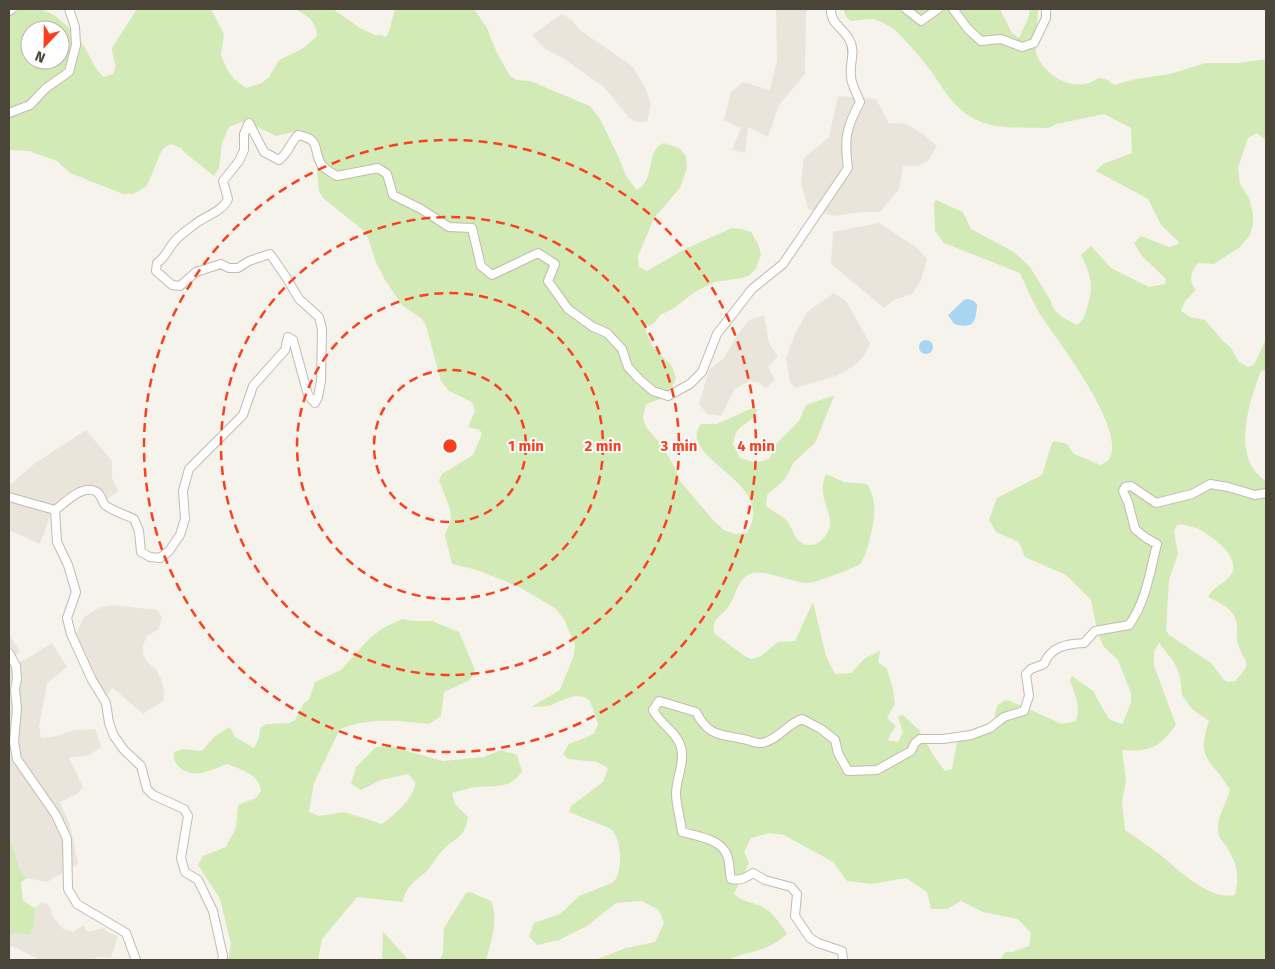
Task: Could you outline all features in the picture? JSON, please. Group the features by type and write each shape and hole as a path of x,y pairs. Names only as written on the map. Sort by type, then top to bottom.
{"street":[{"path":"9,112 30,105 46,88 69,72 76,45 75,27 70,9"},
{"path":"55,510 79,492 94,490 99,493 107,507 134,519 139,531 141,552 150,557 160,558 169,550 180,535 185,519 184,491 189,469 243,415 253,386 285,350 288,337 293,340 308,395 315,404 321,381 322,328 319,317 299,299 270,254 238,268 229,268 221,264 196,272 180,286 172,285 156,270 157,262 164,259 174,241 204,217 222,208 227,202 228,199 223,181 239,161 244,150 244,134 249,124 264,152 279,160 285,156 291,142 298,135 309,137 317,146 320,162 326,169 337,176 378,168 387,174 393,195 421,209 448,227 472,228 481,266 492,275 538,253 555,264 548,281 568,309 593,327 606,333 622,349 628,367 653,390 668,396 690,384 702,372 717,334 752,289 783,264 848,168 844,145 849,122 860,102 850,75 853,52 850,40 834,22 830,9"},
{"path":"906,9 920,21 938,9"},
{"path":"953,9 968,29 981,40 1001,39 1022,46 1034,43 1046,18 1046,9"},
{"path":"843,960 842,951 818,943 810,938 806,930 797,921 795,916 797,894 791,887 765,880 753,873 744,879 731,879 727,854 720,846 705,838 682,832 676,794 681,765 681,747 672,731 653,710 659,701 696,712 701,722 720,736 761,743 784,731 792,722 802,719 835,740 838,754 848,771 877,770 911,751 915,743 920,739 943,739 971,735 990,728 1004,717 1024,711 1029,696 1026,674 1031,669 1044,664 1055,649 1064,644 1084,643 1095,631 1129,625 1136,615 1143,596 1157,544 1134,529 1124,491 1125,487 1131,486 1156,503 1192,494 1210,484 1228,487 1255,496 1266,493"},
{"path":"9,497 55,510"},
{"path":"55,510 57,542 68,565 76,592 67,618 71,634 92,680 106,703 109,723 114,736 124,750 141,766 147,788 153,795 184,809 188,816 181,858 185,872 198,880 213,911 223,956 222,960"},
{"path":"9,653 16,666 17,679 14,742 17,759 56,815 67,839 68,889 77,904 126,933 136,960"}],"shaded area":[{"path":"776,9 806,9 805,74 779,105 768,137 748,127 745,153 732,150 741,128 724,120 731,92 743,82 770,90 777,60"},
{"path":"562,14 572,20 580,30 633,67 651,103 647,122 637,122 629,118 604,87 563,58 545,49 532,35"},
{"path":"838,96 876,99 889,123 907,124 937,146 928,161 918,166 903,166 899,189 880,212 862,212 834,216 808,209 801,183 804,158 829,137"},
{"path":"879,223 917,248 927,259 921,280 912,294 894,300 884,308 831,264 833,232"},
{"path":"834,293 846,301 870,344 864,356 854,366 836,376 796,388 790,383 786,358 795,334 807,312"},
{"path":"764,315 769,343 778,356 768,367 775,380 766,388 757,382 750,381 735,389 721,416 707,414 699,404 709,370 724,358 749,320"},
{"path":"86,430 112,461 112,478 118,491 105,501 105,492 87,487 59,504 51,514 40,544 9,530 9,486 34,464"},
{"path":"111,605 157,610 162,617 159,629 147,636 143,645 143,654 148,663 156,669 161,679 164,700 143,714 113,688 107,695 94,690 75,636 84,617 99,608"},
{"path":"9,635 19,650 18,654 13,657 9,654"},
{"path":"52,643 67,667 47,683 39,726 41,738 57,736 75,730 95,729 101,747 89,755 69,758 83,787 77,794 60,802 70,825 78,864 47,882 27,878 21,872 9,835 9,666 28,658"},
{"path":"41,902 50,906 53,917 63,929 73,932 83,925 88,932 104,928 107,932 118,936 111,958 97,957 94,960 40,960 12,946 9,949 9,935 16,933 35,915 35,908"}],"green space":[{"path":"40,9 54,15 60,20 20,20 20,70 70,70 70,29 84,46 95,67 103,77 113,74 115,70 112,48 137,9 211,9 224,34 221,55 227,69 234,79 246,88 262,83 269,77 279,60 302,49 317,36 313,23 296,9 333,9 360,28 375,35 386,37 396,9 474,9 487,28 497,53 510,76 517,80 530,81 590,106 600,119 626,176 637,190 647,179 654,152 658,147 664,143 679,148 686,156 687,168 680,188 654,218 638,256 639,267 647,271 683,250 732,228 751,232 761,254 756,268 750,275 715,282 696,291 673,309 660,315 649,326 643,324 652,346 672,366 676,378 668,396 646,404 643,418 646,427 662,445 680,481 713,520 724,530 735,534 747,533 753,515 750,499 739,484 701,448 697,437 701,424 717,424 750,409 757,409 752,419 737,431 733,444 740,458 756,463 769,459 776,444 799,421 806,405 834,396 815,443 794,462 785,479 767,495 766,505 789,523 799,541 809,545 823,539 829,530 829,517 823,489 826,474 844,482 867,484 874,504 872,531 866,552 860,564 833,576 810,583 764,573 748,575 740,582 732,602 715,621 715,634 746,657 751,659 761,656 778,642 795,641 813,602 826,656 835,674 851,673 865,658 880,651 878,662 887,669 895,704 887,718 896,726 887,740 898,742 903,732 898,717 903,715 919,730 945,771 952,769 958,737 995,723 998,705 1004,701 1008,700 1062,724 1076,721 1078,705 1070,680 1072,676 1093,691 1109,719 1121,724 1131,702 1131,693 1118,660 1104,647 1098,634 1091,600 1066,575 1025,557 1019,542 996,532 989,520 997,498 1042,475 1054,441 1067,444 1074,454 1101,465 1111,454 1111,437 1103,415 1075,365 1038,311 1020,273 944,243 935,231 934,202 936,200 963,212 971,229 1014,252 1030,267 1057,313 1077,325 1085,316 1091,287 1089,275 1081,255 1091,246 1111,268 1149,287 1165,284 1166,279 1142,256 1134,243 1141,236 1169,247 1179,244 1161,225 1148,199 1096,171 1103,164 1132,153 1131,128 1104,114 1057,124 1048,128 1005,127 979,121 961,110 928,67 895,30 874,19 850,20 845,15 844,9 1000,9 1012,33 1019,38 1028,19 1030,9 1038,9 1037,56 1055,77 1072,84 1090,83 1098,78 1106,79 1114,85 1136,79 1170,74 1206,63 1239,63 1266,59 1266,140 1257,133 1248,138 1238,168 1240,184 1249,198 1253,214 1253,225 1250,235 1240,247 1214,264 1198,263 1191,276 1192,284 1196,290 1185,301 1181,311 1190,317 1205,320 1231,348 1239,362 1248,367 1254,365 1266,339 1266,370 1261,371 1252,398 1248,413 1245,444 1248,458 1255,471 1266,481 1266,960 1000,960 1005,952 1012,952 1029,946 1031,933 1018,919 983,912 961,901 947,909 931,909 927,892 906,878 871,884 847,881 833,862 784,835 770,833 751,838 744,852 749,863 734,894 767,909 782,926 787,934 771,945 729,960 595,960 626,948 655,942 664,923 659,910 642,901 616,903 587,926 559,940 537,945 529,936 534,923 560,914 579,896 612,883 618,872 620,856 615,834 611,829 569,812 571,806 603,782 608,768 597,762 568,759 563,754 569,744 594,734 598,724 590,701 580,696 575,696 548,706 531,707 560,690 574,655 575,645 564,619 555,608 519,587 477,570 452,564 445,535 451,520 450,509 439,480 442,474 473,455 482,434 480,430 468,427 475,411 472,402 449,391 441,381 426,326 422,319 402,305 385,280 364,231 323,198 319,191 315,151 302,130 276,136 249,123 242,122 229,127 222,143 219,168 214,176 181,148 170,144 160,154 147,186 133,194 123,194 70,173 57,161 29,151 9,150 9,15 19,10","holes":["1181,524 1196,528 1209,535 1224,548 1233,562 1230,576 1213,590 1208,597 1231,611 1236,620 1237,641 1246,665 1235,681 1229,682 1224,680 1211,663 1169,635 1166,630 1169,580 1178,554 1174,531 1176,526","1159,643 1174,662 1180,676 1182,695 1192,709 1209,721 1205,734 1205,752 1230,790 1219,819 1218,830 1219,836 1236,866 1237,882 1235,895 1225,896 1204,888 1125,830 1122,802 1126,780 1122,750 1140,750 1153,747 1159,744 1176,725 1154,666 1154,651"]},
{"path":"402,619 432,621 459,632 475,670 470,680 444,692 441,716 429,724 374,721 340,729 314,783 309,812 319,816 344,812 382,824 398,811 408,800 414,788 415,782 408,774 381,780 361,790 351,784 356,767 376,747 389,746 443,761 484,757 501,750 517,755 522,771 507,784 473,787 452,793 455,804 468,817 462,834 443,850 426,872 411,885 406,892 403,902 357,897 322,939 318,960 228,960 231,944 220,899 198,865 203,856 226,847 236,828 238,805 256,798 261,791 260,785 253,776 227,764 201,773 191,773 178,766 175,762 174,752 183,749 202,751 215,736 230,727 235,737 254,748 259,738 260,728 267,724 290,723 295,720 304,703 309,700 315,682 341,670 370,638 383,628"},
{"path":"9,835 21,872 27,878 21,882 23,901 35,908 34,925 29,935 16,933 9,935"},
{"path":"470,892 491,901 493,908 494,923 486,960 440,960 443,953 444,928 466,893"},
{"path":"383,932 407,958 408,960 382,960"}],"water":[{"path":"964,300 974,301 977,305 974,320 965,326 954,324 948,315"},
{"path":"926,340 931,342 933,347 931,352 926,354 921,352 919,347 921,342"}]}
